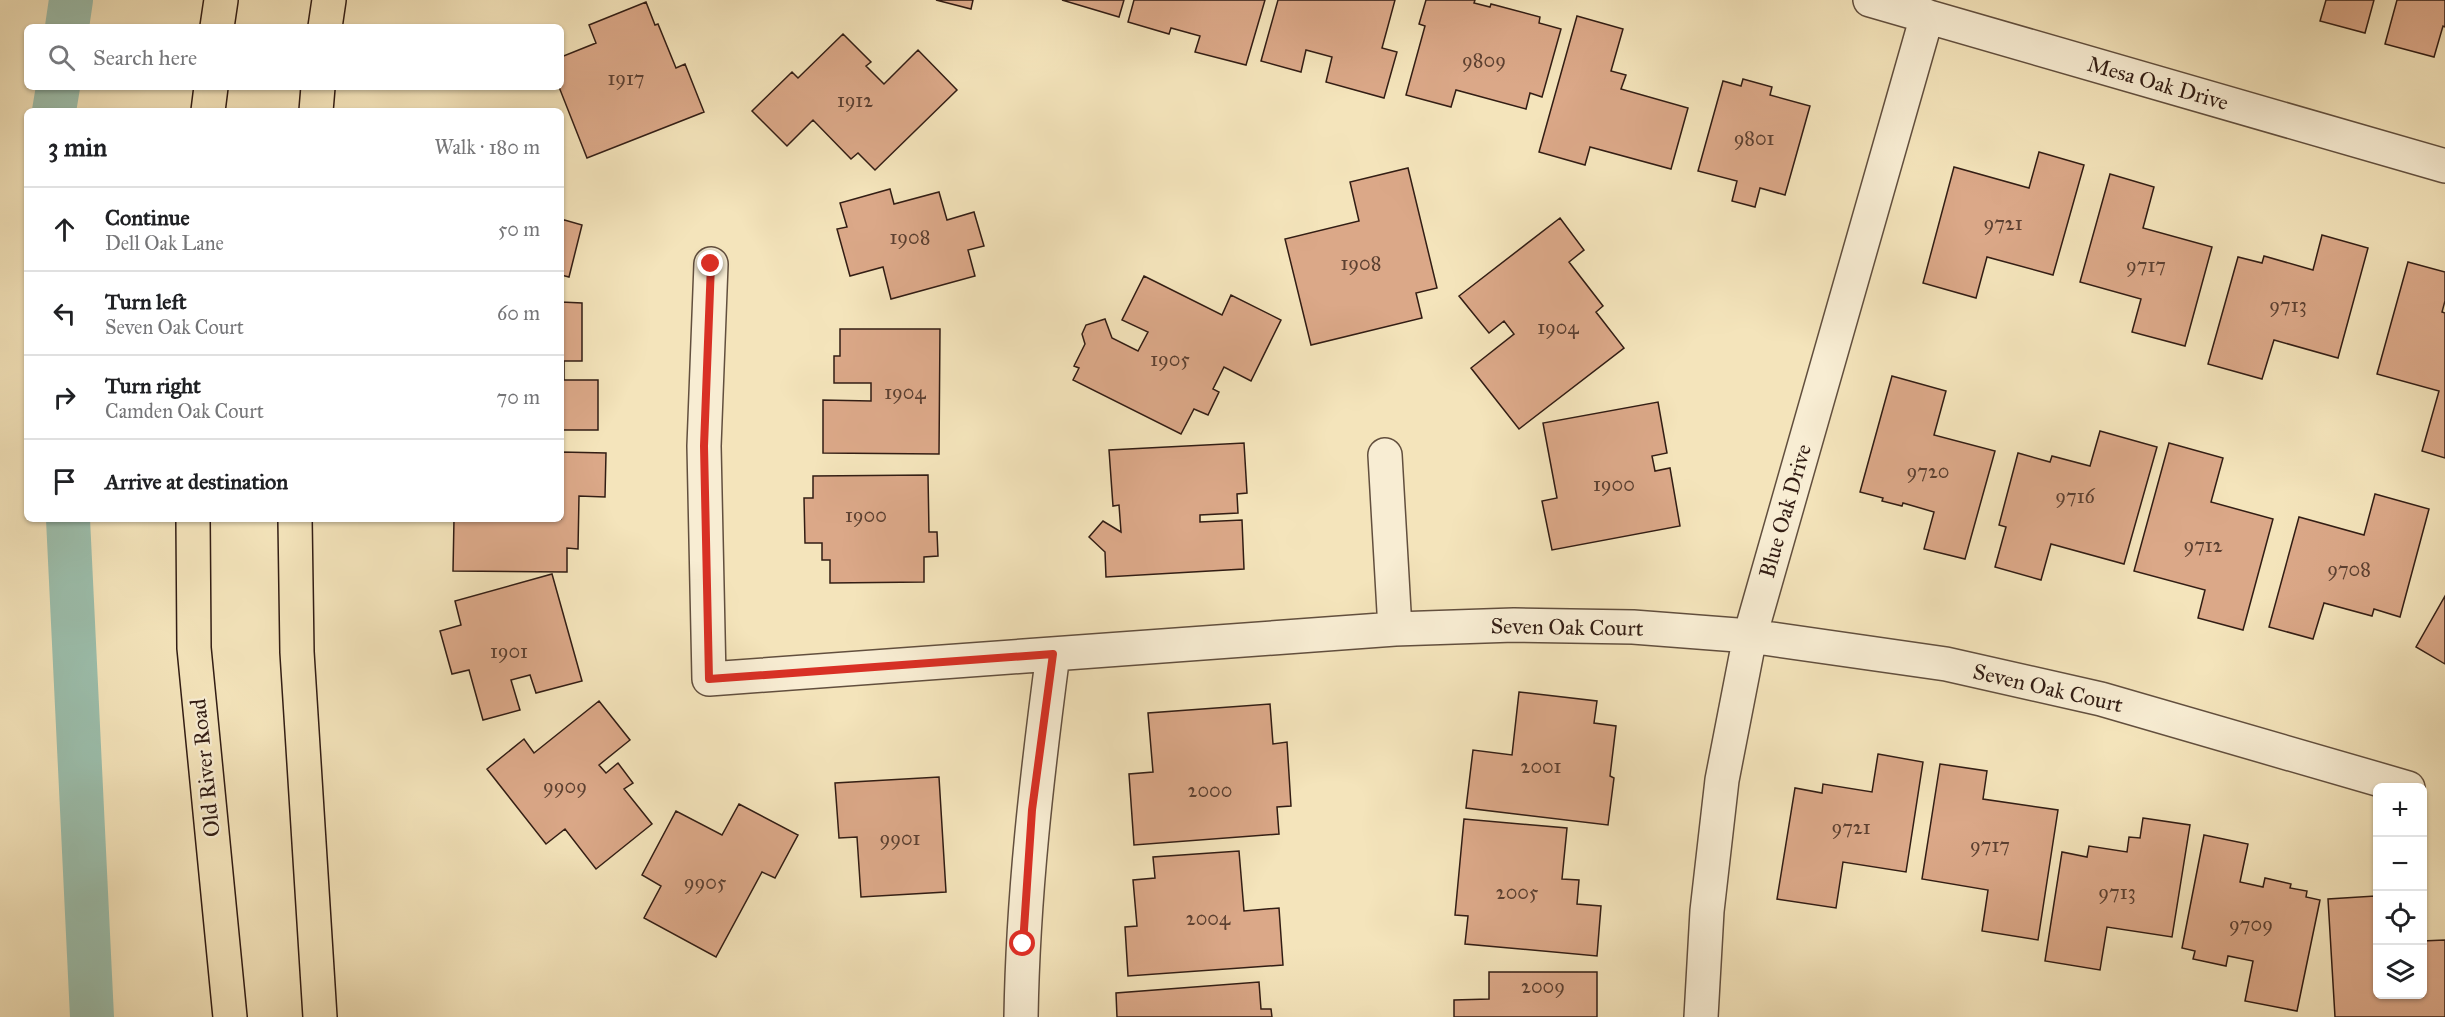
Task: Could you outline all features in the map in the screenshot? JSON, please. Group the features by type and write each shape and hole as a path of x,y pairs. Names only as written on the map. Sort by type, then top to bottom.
{"main road":[{"path":"217,24 221,0"},
{"path":"325,24 329,0"},
{"path":"208,108 211,90"},
{"path":"316,108 318,90"},
{"name":"Old River Road","path":"193,522 194,648 230,1017"},
{"path":"295,522 297,652 320,1017"}],"street":[{"name":"Mesa Oak Drive","path":"1870,0 2445,166"},
{"name":"Blue Oak Drive","path":"1701,1017 1707,911 1722,780 1750,636 1927,16"},
{"name":"Seven Oak Court","path":"711,264 704,446 709,679 1395,629 1526,625 1633,627 1750,636 1946,664 2101,699 2391,783"},
{"path":"1385,455 1395,629"},
{"path":"1021,1017 1023,944 1032,810 1053,654"}],"building":[{"path":"936,0 973,0 971,9"},
{"path":"1062,0 1124,0 1119,17"},
{"path":"1134,0 1265,0 1246,65 1195,52 1200,36 1171,28 1169,34 1128,22"},
{"path":"1278,0 1395,0 1382,48 1397,52 1384,98 1326,82 1332,57 1306,50 1301,72 1261,61"},
{"path":"1426,0 1475,0 1474,3 1490,7 1491,4 1540,17 1539,23 1561,29 1542,97 1530,93 1526,109 1456,90 1451,107 1406,95 1425,26 1419,24"},
{"path":"2326,0 2374,0 2365,33 2320,21"},
{"path":"2397,0 2445,0 2445,27 2443,26 2434,57 2385,44"},
{"path":"646,2 655,25 658,24 676,68 685,64 704,112 587,158 560,90 564,90 564,56 596,43 589,25"},
{"path":"1577,16 1623,29 1611,71 1626,75 1621,89 1688,108 1671,169 1590,147 1585,165 1539,152"},
{"path":"843,34 871,62 866,66 884,84 918,50 957,90 875,170 858,153 851,159 813,120 787,146 752,111 792,72 798,78"},
{"path":"1743,79 1772,87 1770,95 1810,106 1785,195 1760,188 1755,207 1732,201 1737,181 1698,171 1723,81 1741,86"},
{"path":"2039,152 2084,165 2053,275 1987,257 1976,298 1923,283 1954,167 2029,188"},
{"path":"1408,168 1437,288 1416,293 1422,318 1311,345 1285,239 1359,221 1350,182"},
{"path":"2110,174 2154,187 2143,228 2212,247 2185,346 2132,332 2141,299 2080,282"},
{"path":"890,189 894,204 939,192 947,220 974,212 984,246 968,250 975,276 891,299 883,267 850,276 837,229 847,227 840,203"},
{"path":"1560,218 1584,250 1569,262 1603,306 1596,312 1624,348 1519,429 1471,368 1514,334 1504,321 1489,333 1459,296"},
{"path":"564,220 582,225 569,277 564,276"},
{"path":"2322,235 2368,248 2338,358 2274,340 2262,379 2208,364 2238,257 2262,263 2264,256 2313,270"},
{"path":"2408,262 2445,272 2445,301 2442,312 2445,313 2445,458 2422,451 2439,391 2377,374"},
{"path":"1144,276 1222,315 1231,295 1281,320 1251,381 1224,367 1213,389 1219,392 1208,415 1194,409 1181,434 1073,380 1079,368 1074,366 1085,344 1082,334 1086,325 1105,319 1112,338 1138,351 1148,332 1122,320"},
{"path":"564,302 582,303 582,361 564,361"},
{"path":"840,329 940,329 939,454 823,453 823,400 871,401 871,383 834,383 834,356 840,356"},
{"path":"1892,376 1946,391 1934,435 1995,451 1965,559 1924,549 1934,512 1903,503 1902,506 1882,501 1883,498 1860,492"},
{"path":"564,380 598,380 598,430 564,430"},
{"path":"1658,402 1667,453 1652,456 1655,471 1670,468 1680,526 1552,550 1542,501 1557,498 1543,423"},
{"path":"2100,431 2157,447 2124,564 2051,544 2041,580 1995,567 2006,527 1999,525 2018,453 2050,462 2052,456 2090,466"},
{"path":"1244,443 1247,493 1237,494 1238,513 1200,515 1200,522 1242,520 1244,569 1106,577 1105,552 1089,537 1103,521 1121,532 1119,505 1113,506 1109,450"},
{"path":"2169,443 2223,458 2211,502 2273,519 2243,630 2198,618 2205,590 2134,571"},
{"path":"564,452 606,453 605,497 579,496 578,549 567,548 567,572 453,571 454,522 564,522"},
{"path":"928,475 929,532 937,532 938,556 924,557 924,582 830,583 830,560 822,560 822,543 805,543 804,498 813,498 813,476"},
{"path":"2375,494 2429,509 2400,617 2374,609 2372,616 2324,603 2313,639 2269,627 2299,517 2364,535"},
{"path":"552,574 582,681 536,693 530,675 511,680 520,710 483,720 469,670 452,674 440,631 461,625 455,601"},
{"path":"2445,596 2445,664 2416,647"},
{"path":"1519,692 1597,701 1594,723 1616,726 1610,776 1614,778 1608,825 1466,808 1473,750 1512,755"},
{"path":"599,701 630,740 599,765 606,773 618,763 633,783 624,789 652,824 596,869 565,829 546,844 487,769 524,739 534,753"},
{"path":"1270,704 1273,744 1287,742 1291,806 1277,807 1279,834 1134,845 1129,774 1153,772 1148,713"},
{"path":"1878,754 1923,762 1906,872 1843,862 1836,908 1777,899 1795,788 1822,793 1823,784 1872,792"},
{"path":"1940,764 1987,771 1983,799 2058,810 2038,940 1982,931 1988,890 1922,879"},
{"path":"939,777 946,892 861,897 857,837 839,838 835,783"},
{"path":"739,804 798,835 775,878 762,872 716,957 644,918 661,886 642,875 676,811 722,835"},
{"path":"2143,818 2190,825 2172,937 2107,927 2100,970 2045,961 2062,852 2087,857 2089,846 2127,852 2129,837 2140,838"},
{"path":"1464,819 1567,828 1562,879 1579,880 1577,904 1601,906 1597,956 1465,944 1468,916 1455,915"},
{"path":"2204,835 2248,844 2240,882 2263,887 2265,878 2291,884 2290,888 2307,891 2306,897 2320,900 2297,1011 2245,1001 2253,961 2228,956 2226,966 2193,959 2195,951 2182,948"},
{"path":"1239,851 1244,911 1279,908 1283,965 1128,976 1125,927 1137,926 1133,880 1155,878 1153,857"},
{"path":"2373,896 2373,999 2427,999 2427,941 2445,940 2445,1017 2335,1017 2328,899"},
{"path":"1489,972 1597,972 1597,1017 1454,1017 1454,1000 1489,999"},
{"path":"1259,982 1261,1009 1271,1009 1272,1017 1117,1017 1116,993"}],"waterway":[{"path":"67,24 71,0"},
{"path":"54,108 58,90"},
{"path":"68,522 92,1017"}],"route":[{"path":"711,264 704,446 709,679 1053,654 1032,810 1023,944"}]}
